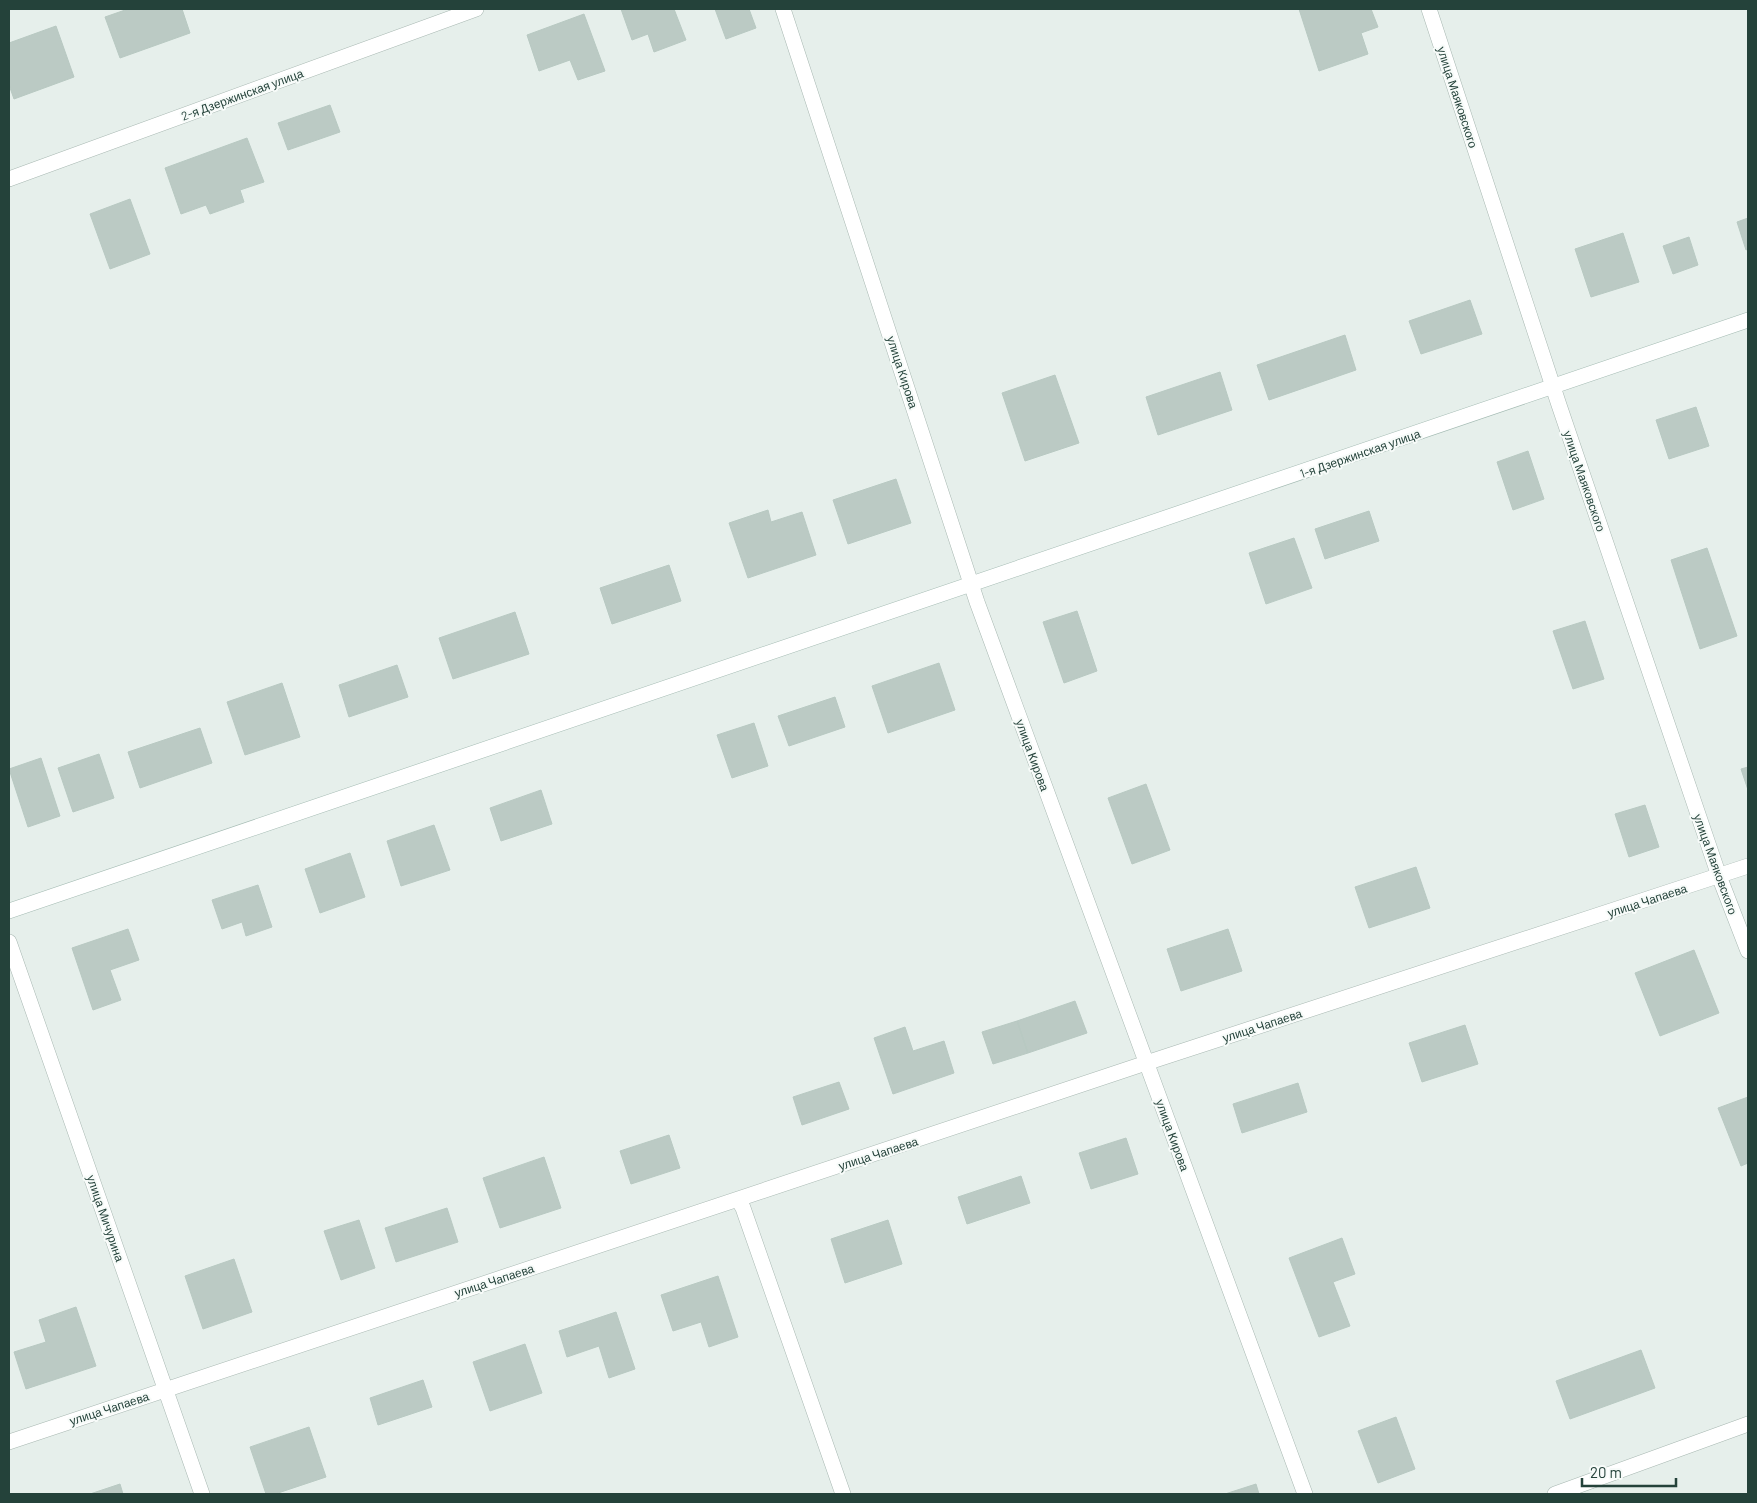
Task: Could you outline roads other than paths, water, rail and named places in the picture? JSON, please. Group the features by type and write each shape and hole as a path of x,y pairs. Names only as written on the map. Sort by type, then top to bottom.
{"street":[{"name":"2-я Дзержинская улица","path":"9,179 476,9"},
{"name":"улица Кирова","path":"784,9 972,585 1305,1494"},
{"name":"улица Маяковского","path":"1429,9 1719,876 1748,951"},
{"name":"1-я Дзержинская улица","path":"9,911 1748,320"},
{"name":"улица Чапаева","path":"9,1442 1146,1063 1748,866"},
{"name":"улица Мичурина","path":"9,942 202,1494"},
{"path":"738,1199 743,1208 843,1494"},
{"path":"1555,1494 1748,1424"}]}
